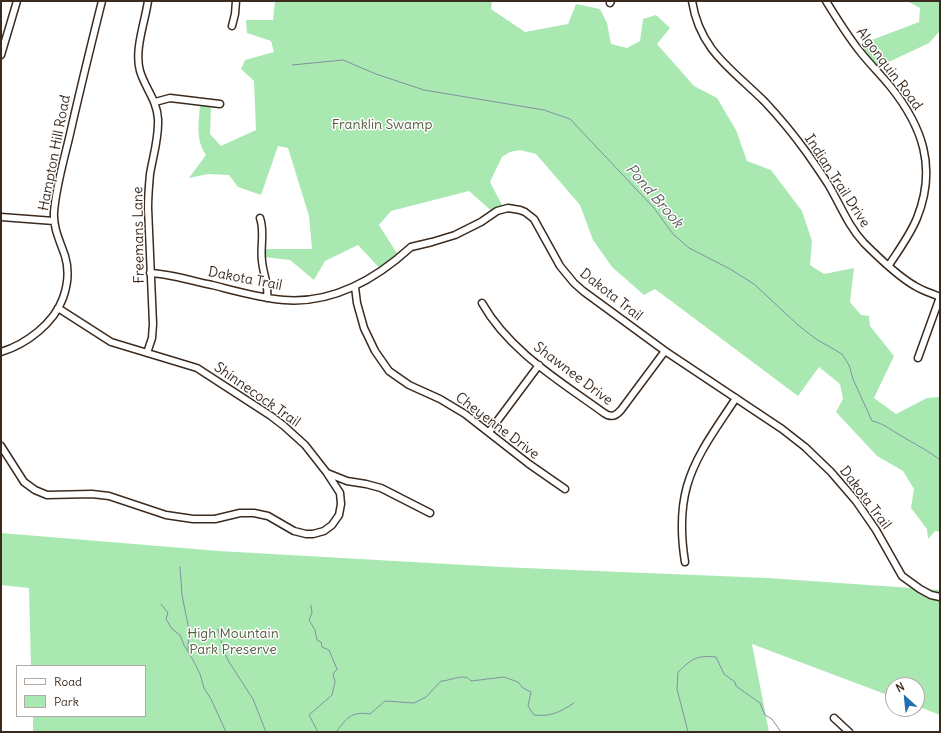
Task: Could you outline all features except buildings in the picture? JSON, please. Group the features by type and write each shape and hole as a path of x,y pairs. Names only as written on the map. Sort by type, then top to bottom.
{"street":[{"path":"1,55 17,1"},
{"name":"Hampton Hill Road","path":"1,352 30,338 46,324 58,308 66,289 67,272 65,255 54,222 55,207 60,174 102,1"},
{"name":"Freemans Lane","path":"148,1 138,58 140,71 157,110 158,126 148,191 153,324 152,338 148,353"},
{"path":"232,26 236,1"},
{"name":"Indian Trail Drive","path":"692,1 700,29 712,50 729,69 765,103 794,136 828,184 855,232 871,250 898,274 915,286 940,297"},
{"name":"Algonquin Road","path":"826,1 854,44 900,99 918,130 925,152 927,168 926,184 921,206 912,228 889,266"},
{"path":"154,102 170,98 220,104"},
{"name":"Dakota Trail","path":"150,273 167,275 266,298 296,300 313,299 330,296 355,287 388,267 411,247 455,235 481,222 497,211 514,208 525,212 534,219 554,257 574,283 665,351 791,435 831,472 851,494 866,515 902,576 920,589 931,595 940,597"},
{"path":"1,217 54,222"},
{"path":"260,218 263,225 261,259 268,286 266,298"},
{"name":"Cheyenne Drive","path":"355,287 357,303 364,328 375,351 389,370 405,383 453,406 489,432 528,464 564,489"},
{"path":"918,358 940,297"},
{"name":"Shawnee Drive","path":"482,303 500,330 524,352 604,413 611,416 614,416 621,410 665,351"},
{"name":"Shinnecock Trail","path":"1,446 24,482 29,487 40,493 54,496 92,494 109,496 162,514 194,519 215,519 240,513 254,513 268,516 294,531 306,534 324,531 332,525 339,515 341,504 340,493 327,473 296,437 271,416 197,368 111,342 58,308"},
{"path":"489,432 540,365"},
{"path":"685,562 682,544 682,520 684,497 687,485 700,453 736,398"},
{"path":"327,473 347,480 381,488 430,513"},
{"path":"834,718 849,732"}],"green space":[{"name":"Franklin Swamp","path":"275,1 492,1 491,9 525,32 568,24 576,4 600,9 607,23 611,44 627,48 640,41 643,19 656,15 670,28 657,44 694,86 717,98 736,130 747,161 771,170 802,211 812,241 810,265 824,274 854,268 850,302 861,315 869,316 870,326 894,356 874,398 896,414 927,398 940,397 940,532 935,531 928,539 927,529 911,508 914,489 903,471 877,456 836,412 843,399 840,384 819,367 798,396 655,289 644,295 612,267 593,240 580,205 536,154 520,150 510,152 502,157 490,182 504,209 496,215 469,191 391,211 379,225 400,258 384,273 358,245 325,261 314,280 290,260 263,257 263,249 312,249 309,216 288,148 278,146 261,195 238,187 229,175 208,174 189,178 206,155 200,143 199,137 200,104 211,107 210,134 221,146 256,130 254,81 241,69 245,60 274,52 271,41 247,33 246,20 273,20"},
{"path":"907,1 940,1 940,31 929,43 876,68 856,46 919,22 920,8"},
{"name":"High Mountain Park Preserve","path":"1,533 219,551 501,567 768,578 940,590 940,715 925,709 925,677 885,677 885,694 752,644 769,732 33,732 33,717 146,717 146,665 31,665 29,588 1,585"}],"waterway":[{"name":"Pond Brook","path":"292,65 343,60 376,74 424,90 544,110 570,119 654,208 673,234 689,248 730,269 754,284 798,325 816,339 842,354 849,365 853,379 872,421 887,427 940,460"},
{"path":"180,567 182,595 189,630 188,650"},
{"path":"161,604 168,613 166,619 172,629 180,635 192,658 200,674 204,688 211,699 226,732"},
{"path":"311,605 312,613 309,620 315,630 317,640 321,642 322,647 329,650 337,669 333,674 335,682 332,695 309,715 318,732"},
{"path":"218,629 224,652 253,699 266,732"},
{"path":"688,732 677,689 678,672 691,661 699,657 716,657 724,674 735,682 736,686 760,703 765,715 772,719 781,732"},
{"path":"336,732 350,717 364,713 370,714 385,701 414,703 426,697 441,681 462,677 468,678 471,681 504,677 518,682 523,688 531,692 528,706 534,715 555,713 574,703"}]}
